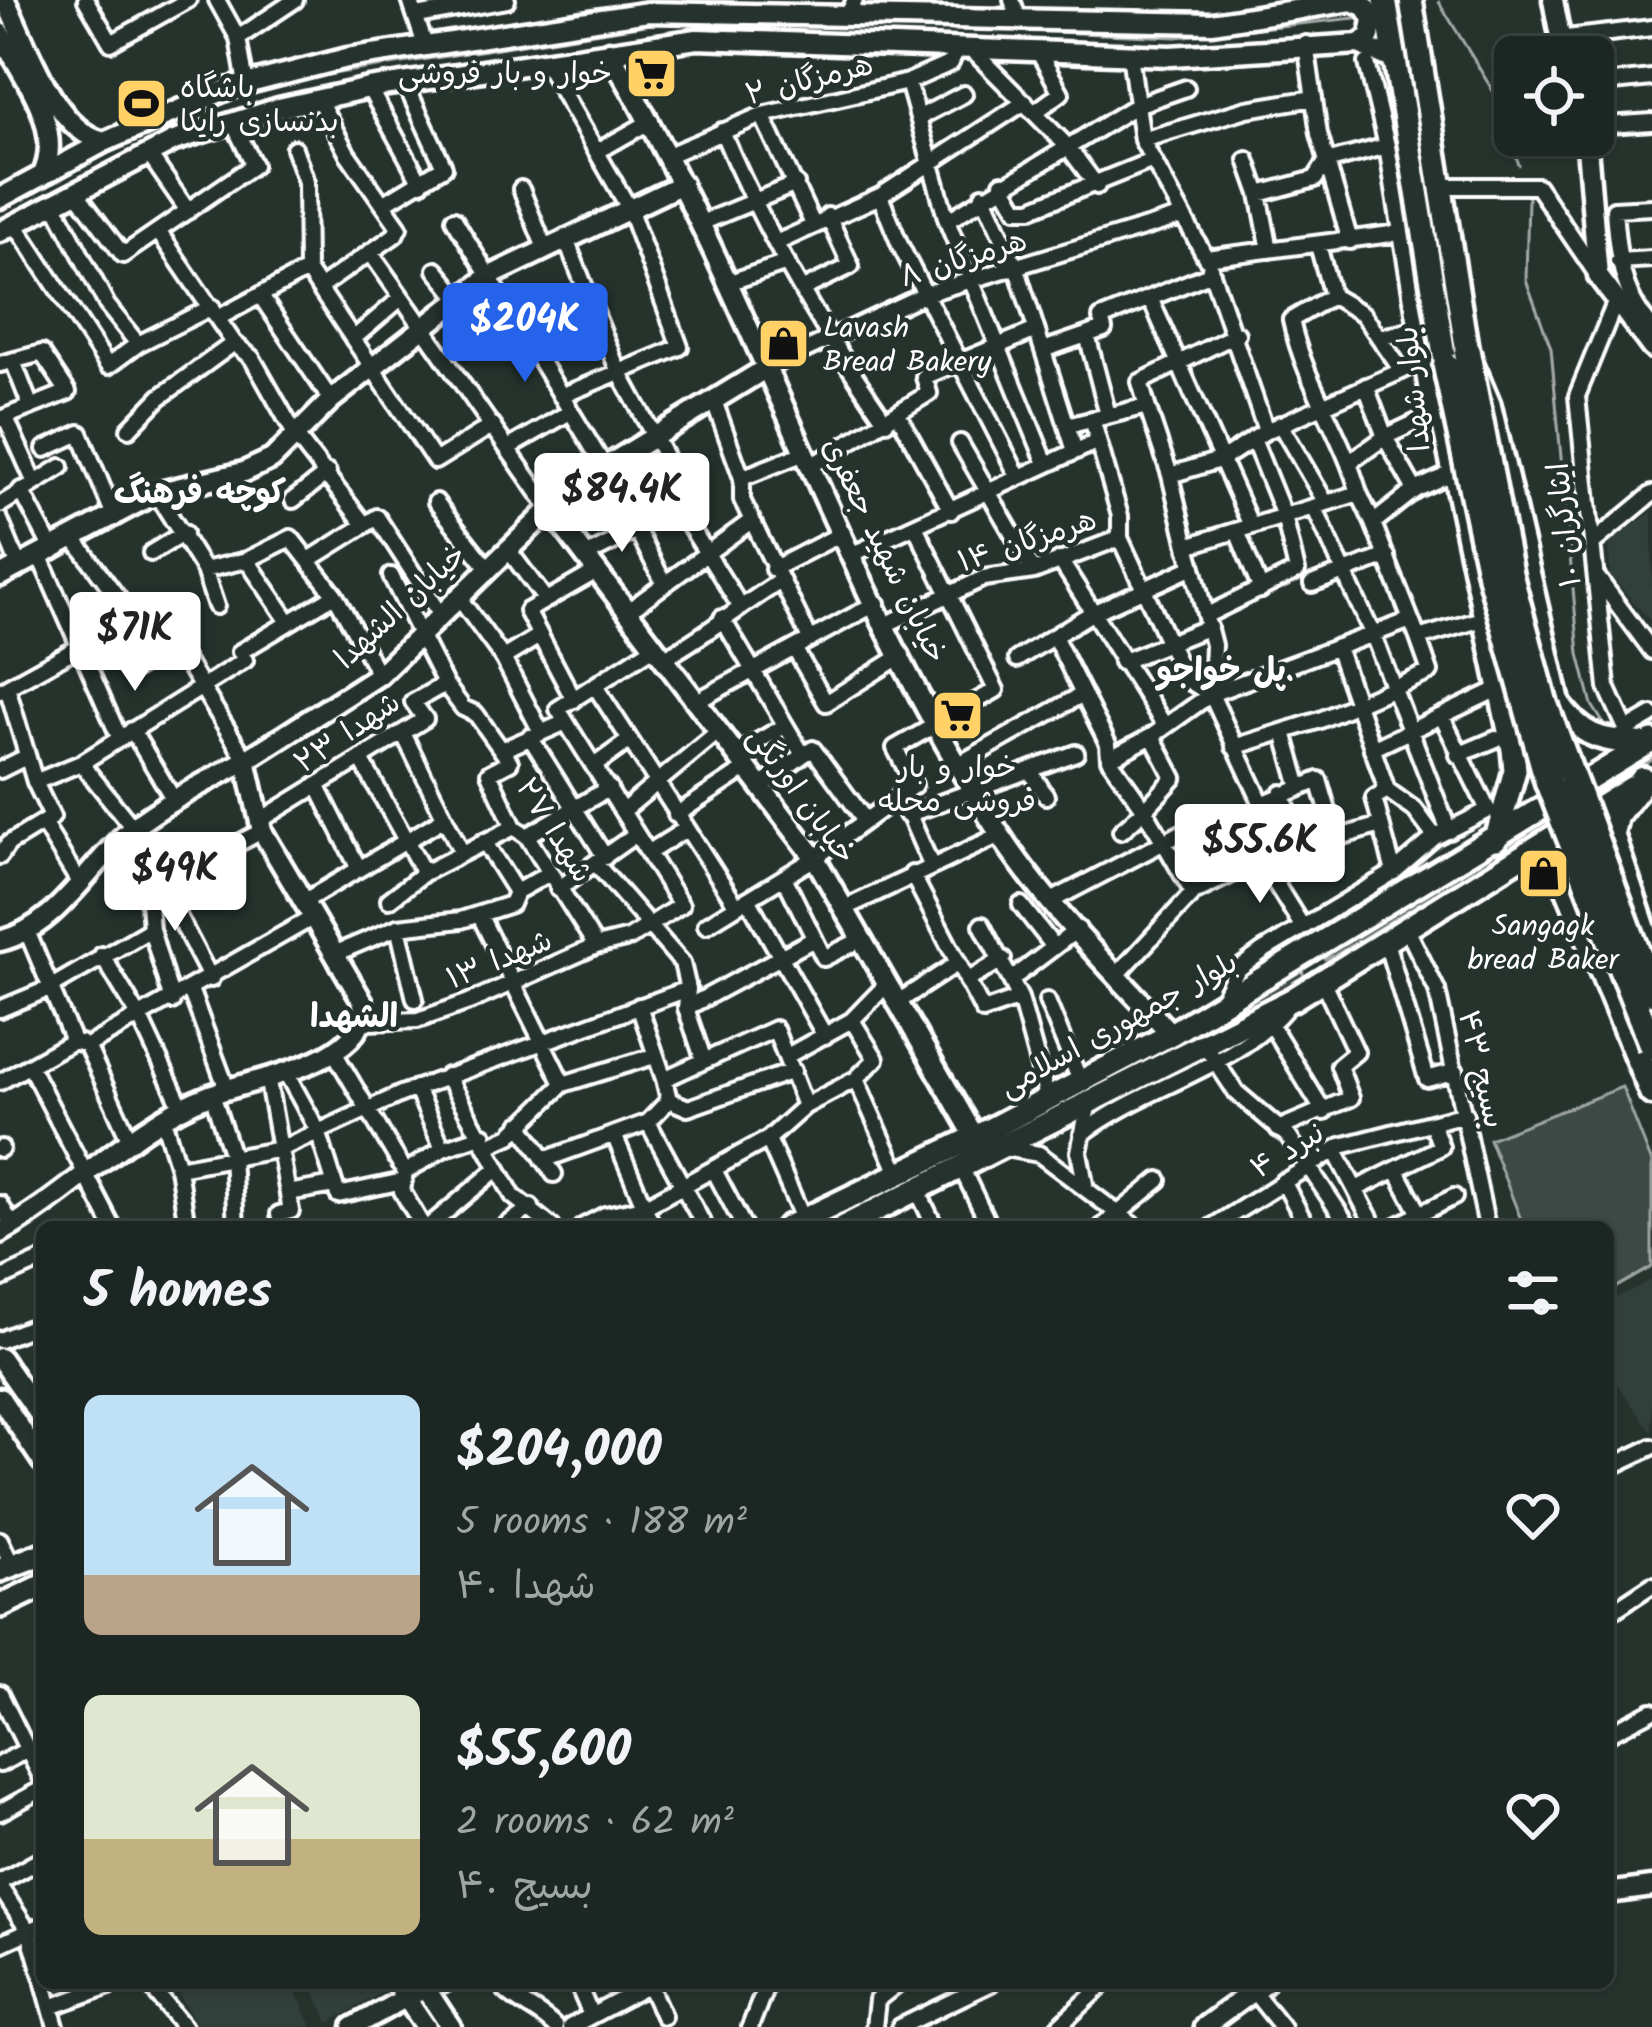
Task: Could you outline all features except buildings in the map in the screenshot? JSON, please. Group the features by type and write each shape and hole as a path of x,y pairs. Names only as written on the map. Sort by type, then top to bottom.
{"highway":[{"path":"1446,360 1544,701 1652,992"},
{"path":"1446,360 1491,578 1548,782 1652,1046"},
{"path":"1647,778 1612,825 1624,879 1652,956"},
{"path":"1529,853 1553,861 1575,898 1652,1092"},
{"path":"1575,898 1576,886 1592,871 1604,869 1624,879"}],"main road":[{"path":"5,0 67,115 88,138 104,142"},
{"name":"بلوار شهدا","path":"1385,0 1446,360 1489,404 1559,704 1572,721"},
{"path":"1553,0 1559,36"},
{"path":"0,198 104,142 246,84 425,45 600,20 646,6 849,4 970,16 1015,9 1212,23 1356,1 1373,19 1363,54"},
{"name":"بلوار شهدا","path":"1411,1 1439,186 1446,360 1436,414 1486,618 1505,744 1515,770 1496,839"},
{"path":"964,48 970,16"},
{"path":"1,38 48,125 51,150 42,176"},
{"path":"8,228 148,153 232,121 369,88 697,39 1180,56 1306,44 1392,59"},
{"name":"خیابان شهید جعفری","path":"609,51 651,121 853,554 975,793 1000,835 1171,1034"},
{"path":"48,125 62,123 67,115"},
{"path":"1588,156 1598,276 1652,348"},
{"path":"0,575 76,540 156,493 244,472 272,459 332,400 488,277 544,246 682,184"},
{"name":"خیابان الشهدا","path":"27,931 133,828 379,675 549,508 604,466 766,369"},
{"name":"خیابان اورنگی","path":"549,508 815,858 986,1142"},
{"path":"1505,744 1527,752 1554,743 1572,721 1592,736 1640,739"},
{"name":"بلوار جمهوری اسلامی","path":"800,1221 907,1180 1085,1092 1321,940 1496,839 1640,739"},
{"path":"6,1229 87,1177 181,1106 334,1052 366,1022 363,1002 261,826 246,760"},
{"name":"بلوار جمهوری اسلامی","path":"880,1218 907,1180 960,1165 1048,1100 1209,1052 1647,778"},
{"path":"0,941 27,931"},
{"path":"1321,940 1312,957 1323,969 1386,942"},
{"path":"0,1358 36,1409"},
{"path":"0,1398 36,1452"},
{"path":"0,1606 36,1589"},
{"path":"1614,1892 1652,1887"},
{"path":"427,1989 452,2027"},
{"path":"1215,2024 1258,1989"},
{"path":"353,2027 401,1991 426,2027"}],"street":[{"path":"86,0 111,43 188,0"},
{"path":"218,0 238,38 246,84"},
{"path":"238,38 295,0"},
{"path":"410,0 425,45"},
{"path":"417,16 507,0"},
{"path":"592,0 600,20"},
{"path":"1411,1 1423,0"},
{"path":"1614,36 1652,28"},
{"path":"1306,44 1326,162 1350,241"},
{"path":"964,48 1030,107 1097,186"},
{"name":"هرمزگان ۲","path":"666,156 762,115 908,82 951,63 964,48"},
{"path":"776,243 880,196 928,161 1061,93 1038,51"},
{"path":"1121,662 1169,642 1298,571 1266,431 1237,334 1209,265 1142,140 1130,54"},
{"path":"1170,475 1223,459 1266,431 1402,371 1446,360 1418,328 1387,146 1363,54"},
{"path":"545,62 600,150 629,208 680,346 561,396"},
{"path":"1614,83 1652,79"},
{"path":"908,82 947,221 1045,461"},
{"path":"385,203 444,166 405,83"},
{"path":"369,88 421,183"},
{"path":"947,221 1001,183 1137,105 1186,88"},
{"path":"918,118 964,94"},
{"path":"318,98 347,153 399,227 319,288"},
{"path":"1142,140 1246,109 1314,98"},
{"path":"762,115 813,224"},
{"path":"76,192 123,254 254,165 232,121"},
{"path":"600,150 651,121"},
{"path":"1614,125 1652,122"},
{"path":"722,131 751,202 826,336 892,418 951,512"},
{"path":"1259,194 1316,179 1326,162 1387,146"},
{"path":"294,148 306,182 307,270 435,460 493,425"},
{"path":"148,153 188,211"},
{"path":"1001,183 1017,209 1031,209 1154,160"},
{"path":"1247,160 1270,250"},
{"path":"701,223 796,184"},
{"path":"1439,186 1537,186 1598,276"},
{"path":"521,189 544,246"},
{"path":"983,194 1017,269 1074,448"},
{"path":"880,196 1018,474"},
{"path":"54,203 106,305 138,344"},
{"path":"1652,207 1615,209 1618,261 1652,327"},
{"path":"802,290 851,266 828,216"},
{"name":"هرمزگان ۸","path":"766,369 826,336 925,294 1183,216"},
{"path":"454,219 604,466"},
{"path":"8,228 108,366 138,344 260,295 307,270"},
{"path":"158,231 233,343 252,358 296,436 365,525"},
{"path":"1043,350 1104,329 1100,318 1150,298 1209,265 1270,250 1399,233"},
{"path":"565,237 618,370 679,482 666,488 740,606"},
{"path":"1318,245 1332,296 1363,314 1402,371"},
{"path":"370,252 549,508"},
{"path":"1618,261 1652,259"},
{"path":"730,282 787,263"},
{"path":"436,270 460,299"},
{"path":"260,295 332,400"},
{"path":"1234,747 1356,706 1430,672 1350,462 1319,406 1291,320 1332,296"},
{"path":"353,338 401,298"},
{"path":"1150,298 1223,459 1261,590"},
{"name":"ایثارگران ۱۰","path":"1615,303 1577,396 1607,687 1640,739"},
{"path":"1383,337 1418,328"},
{"path":"742,478 808,459 892,418 929,393 924,377 1036,330"},
{"path":"1088,334 1099,441 1120,516 1120,538 1189,681 1210,694"},
{"path":"1237,334 1140,382 1208,621 1210,694 1262,804 1261,860 1302,926"},
{"path":"130,429 160,397 233,343"},
{"path":"31,407 7,362 42,352 68,392 31,407 3,418 18,446 46,554 84,653 126,735 174,800"},
{"path":"1366,386 1385,437 1415,490"},
{"path":"713,401 742,478 742,500 810,639"},
{"path":"1067,426 1148,406"},
{"path":"508,448 570,412"},
{"path":"1350,462 1385,437 1436,414"},
{"path":"1266,431 1320,505 1342,573 1393,686 1442,834"},
{"path":"46,449 80,433 115,518"},
{"path":"853,554 951,512 1045,461 1099,441"},
{"path":"960,443 1034,572"},
{"path":"0,454 18,446"},
{"path":"0,505 61,467"},
{"path":"293,500 328,473"},
{"path":"1373,523 1415,490 1453,473"},
{"path":"156,493 204,570 216,606"},
{"path":"1187,546 1359,493"},
{"path":"1594,542 1652,494"},
{"path":"436,502 487,567"},
{"path":"623,503 664,583"},
{"path":"310,560 377,517 441,616"},
{"path":"0,520 19,566"},
{"path":"628,611 752,521"},
{"path":"706,925 815,858 914,785 895,748 938,728 996,690 916,528"},
{"path":"574,700 527,611 637,530"},
{"path":"151,553 184,533"},
{"path":"648,928 681,905 558,709 659,653 708,634 776,576 843,533"},
{"path":"204,570 247,560 291,538 335,595 379,675"},
{"name":"هرمزگان ۱۴","path":"887,624 984,578 1034,572 1120,538"},
{"path":"76,540 139,626 182,655 246,760"},
{"path":"507,548 545,598"},
{"path":"1312,584 1388,556"},
{"path":"247,560 289,622"},
{"path":"1060,560 1158,731 1174,778 1121,831"},
{"path":"1017,659 1090,614 1192,567"},
{"name":"شهدا ۲۷","path":"391,576 445,684 502,749 509,762 489,773 520,832 596,946"},
{"path":"1597,577 1652,651"},
{"path":"35,782 81,763 126,735 335,595"},
{"path":"459,598 503,658 535,735 601,860 648,928 682,963 688,989 686,1008 704,1061"},
{"path":"697,701 877,603"},
{"path":"722,618 803,755"},
{"path":"1418,638 1486,618"},
{"path":"1109,759 1210,694 1411,620"},
{"path":"0,856 52,818 4,689 118,640 139,626"},
{"path":"503,658 539,636"},
{"path":"1054,636 1108,744 1109,759 1167,840 1193,892"},
{"path":"118,640 136,669 170,646"},
{"path":"1337,647 1387,790 1442,834"},
{"path":"794,648 826,704 902,655"},
{"name":"شهدا ۲۳","path":"149,903 192,879 193,867 425,719 413,703 445,684"},
{"path":"595,686 676,815 780,957 825,1036"},
{"path":"1372,748 1443,719 1498,689"},
{"path":"959,764 1083,694"},
{"path":"1640,739 1652,715"},
{"path":"1220,1005 1237,970 1394,872 1442,834 1488,811 1443,719"},
{"path":"502,749 566,722"},
{"path":"676,815 783,728"},
{"path":"622,811 719,730"},
{"path":"1284,732 1298,784"},
{"path":"403,733 462,854"},
{"path":"595,766 630,740"},
{"path":"1458,754 1505,744"},
{"path":"761,786 813,749 865,820"},
{"path":"908,815 1076,753"},
{"path":"0,770 26,757"},
{"path":"361,759 403,843 424,873"},
{"path":"81,763 133,828"},
{"path":"1031,772 1046,796"},
{"path":"1262,804 1298,784 1319,780 1336,838"},
{"path":"317,785 359,869"},
{"path":"389,900 424,873 484,841 520,832 609,788"},
{"path":"1387,790 1374,798 1394,872"},
{"path":"900,794 931,865"},
{"path":"1282,794 1301,848 1381,825"},
{"path":"1053,900 1216,815"},
{"path":"0,1082 190,992 359,869 445,818"},
{"path":"44,823 80,884"},
{"path":"648,853 686,829"},
{"path":"558,889 636,834"},
{"path":"844,908 1000,835"},
{"path":"484,841 516,892"},
{"path":"116,844 149,903 151,929 172,1001"},
{"path":"1117,975 1193,892 1261,860"},
{"path":"334,954 398,927 511,904 516,892 548,874"},
{"path":"912,874 983,1011 1020,998"},
{"path":"784,877 824,958 862,939"},
{"path":"166,893 211,979"},
{"path":"1021,904 1054,947"},
{"path":"479,914 563,1084"},
{"path":"982,925 1020,998 1048,1100"},
{"path":"398,927 415,999"},
{"name":"شهدا ۱۳","path":"366,1022 418,1020 648,928"},
{"path":"0,1009 48,989 151,929"},
{"path":"1012,979 1078,929"},
{"name":"بسیج ۴۳","path":"1407,929 1437,991 1485,1221"},
{"path":"27,931 48,989 131,1143"},
{"path":"686,1008 814,939"},
{"path":"1386,942 1427,1079 1456,1071"},
{"path":"101,955 140,1018 181,1106"},
{"path":"967,981 1003,958"},
{"path":"898,1002 958,963"},
{"path":"1278,1130 1352,1099 1339,1066 1355,1052 1323,982"},
{"path":"669,1100 688,1108 790,1064 852,1020 887,984"},
{"path":"178,1168 281,1149 416,1088 688,989"},
{"path":"190,992 232,1156 236,1221"},
{"path":"1082,1134 1114,1109 1209,1052 1271,1025 1293,999"},
{"path":"1047,1001 1085,1092 1079,1152 1085,1184"},
{"path":"639,1006 669,1100"},
{"path":"593,1221 644,1207 714,1170 768,1139 805,1106 856,1079 876,1059 852,1020"},
{"path":"1271,1025 1324,1112"},
{"path":"664,1078 775,1029 805,1106"},
{"path":"334,1052 404,1177 402,1191 422,1221"},
{"path":"1209,1052 1236,1093 1311,1168 1345,1221"},
{"path":"276,1074 318,1131 338,1195 404,1177 443,1149 486,1141 520,1124 563,1084 654,1056"},
{"path":"30,1066 108,1221"},
{"path":"276,1074 291,1211 279,1214 281,1221"},
{"path":"447,1076 514,1196 546,1221"},
{"path":"856,1079 931,1221"},
{"path":"416,1088 443,1149"},
{"path":"544,1160 647,1122 669,1100"},
{"name":"نبرد ۴","path":"1221,1221 1334,1151 1465,1114"},
{"path":"163,1119 178,1168 186,1221"},
{"path":"647,1122 701,1221"},
{"path":"1356,1190 1441,1147 1432,1123"},
{"path":"520,1124 554,1174"},
{"path":"615,1137 650,1221"},
{"path":"768,1139 794,1221"},
{"path":"986,1142 1039,1154 1129,1221"},
{"path":"1334,1151 1372,1221"},
{"path":"960,1165 987,1221"},
{"path":"433,1221 497,1169"},
{"path":"714,1170 741,1221"},
{"path":"1397,1171 1420,1214"},
{"path":"1112,1221 1159,1180"},
{"path":"1283,1181 1304,1221"},
{"path":"288,1193 334,1185"},
{"path":"1406,1221 1454,1197"},
{"path":"0,1204 6,1229"},
{"path":"512,1221 531,1207"},
{"path":"0,1279 36,1263"},
{"path":"0,1340 36,1325"},
{"path":"1614,1465 1652,1447"},
{"path":"0,1540 26,1558"},
{"path":"1614,1610 1652,1585"},
{"path":"0,1694 4,1713 36,1767"},
{"path":"1614,1731 1652,1711"},
{"path":"0,1764 27,1750"},
{"path":"0,1812 36,1792"},
{"path":"0,1944 36,1928 0,1884 36,1863"},
{"path":"46,1989 56,2027"},
{"path":"51,2007 101,1989"},
{"path":"153,1989 184,2027"},
{"path":"505,1989 513,1999 542,2012 555,2027"},
{"path":"580,1989 590,2013"},
{"path":"570,2027 606,2007 625,1989"},
{"path":"653,1989 663,2016"},
{"path":"750,2027 765,1989"},
{"path":"869,2024 887,1989"},
{"path":"900,2027 979,1989"},
{"path":"1058,2027 1098,1989"},
{"path":"1260,1989 1282,2027"},
{"path":"606,2007 610,2027"}],"shaded area":[{"path":"1652,512 1652,623 1610,575 1609,542"},
{"path":"1652,751 1652,760 1335,955 1325,959 1320,954"},
{"path":"1298,960 1304,976 1317,979 836,1221 814,1221"},
{"path":"1622,1087 1652,1163 1652,1267 1614,1289 1614,1221 1522,1221 1489,1139"},
{"path":"1652,1280 1652,1432 1614,1380 1614,1299"},
{"path":"187,1989 295,1989 312,2027 198,2027 179,1994"},
{"path":"313,1989 385,1989 386,1990 329,2023"}],"waterway":[{"path":"1439,2 1496,96 1519,165"},
{"path":"902,26 1176,37 1355,18"},
{"path":"307,78 671,21"},
{"path":"220,102 274,86"},
{"path":"0,209 140,137"},
{"path":"1528,197 1526,280 1551,348 1579,654 1592,705 1604,724"}],"place":[{"name":"خوار و بار فروشی","path":"651,73"},
{"name":"باشگاه بدنسازی رایکا","path":"141,104"},
{"name":"Lavash Bread Bakery","path":"784,344"},
{"name":"خوار و بار فروشی محله","path":"957,715"},
{"name":"Sangagk bread Baker","path":"1543,873"}],"district":[{"name":"کوچه فرهنگ","path":"200,491"},
{"name":"پل خواجو.","path":"1225,669"},
{"name":"الشهدا","path":"354,1015"}]}
